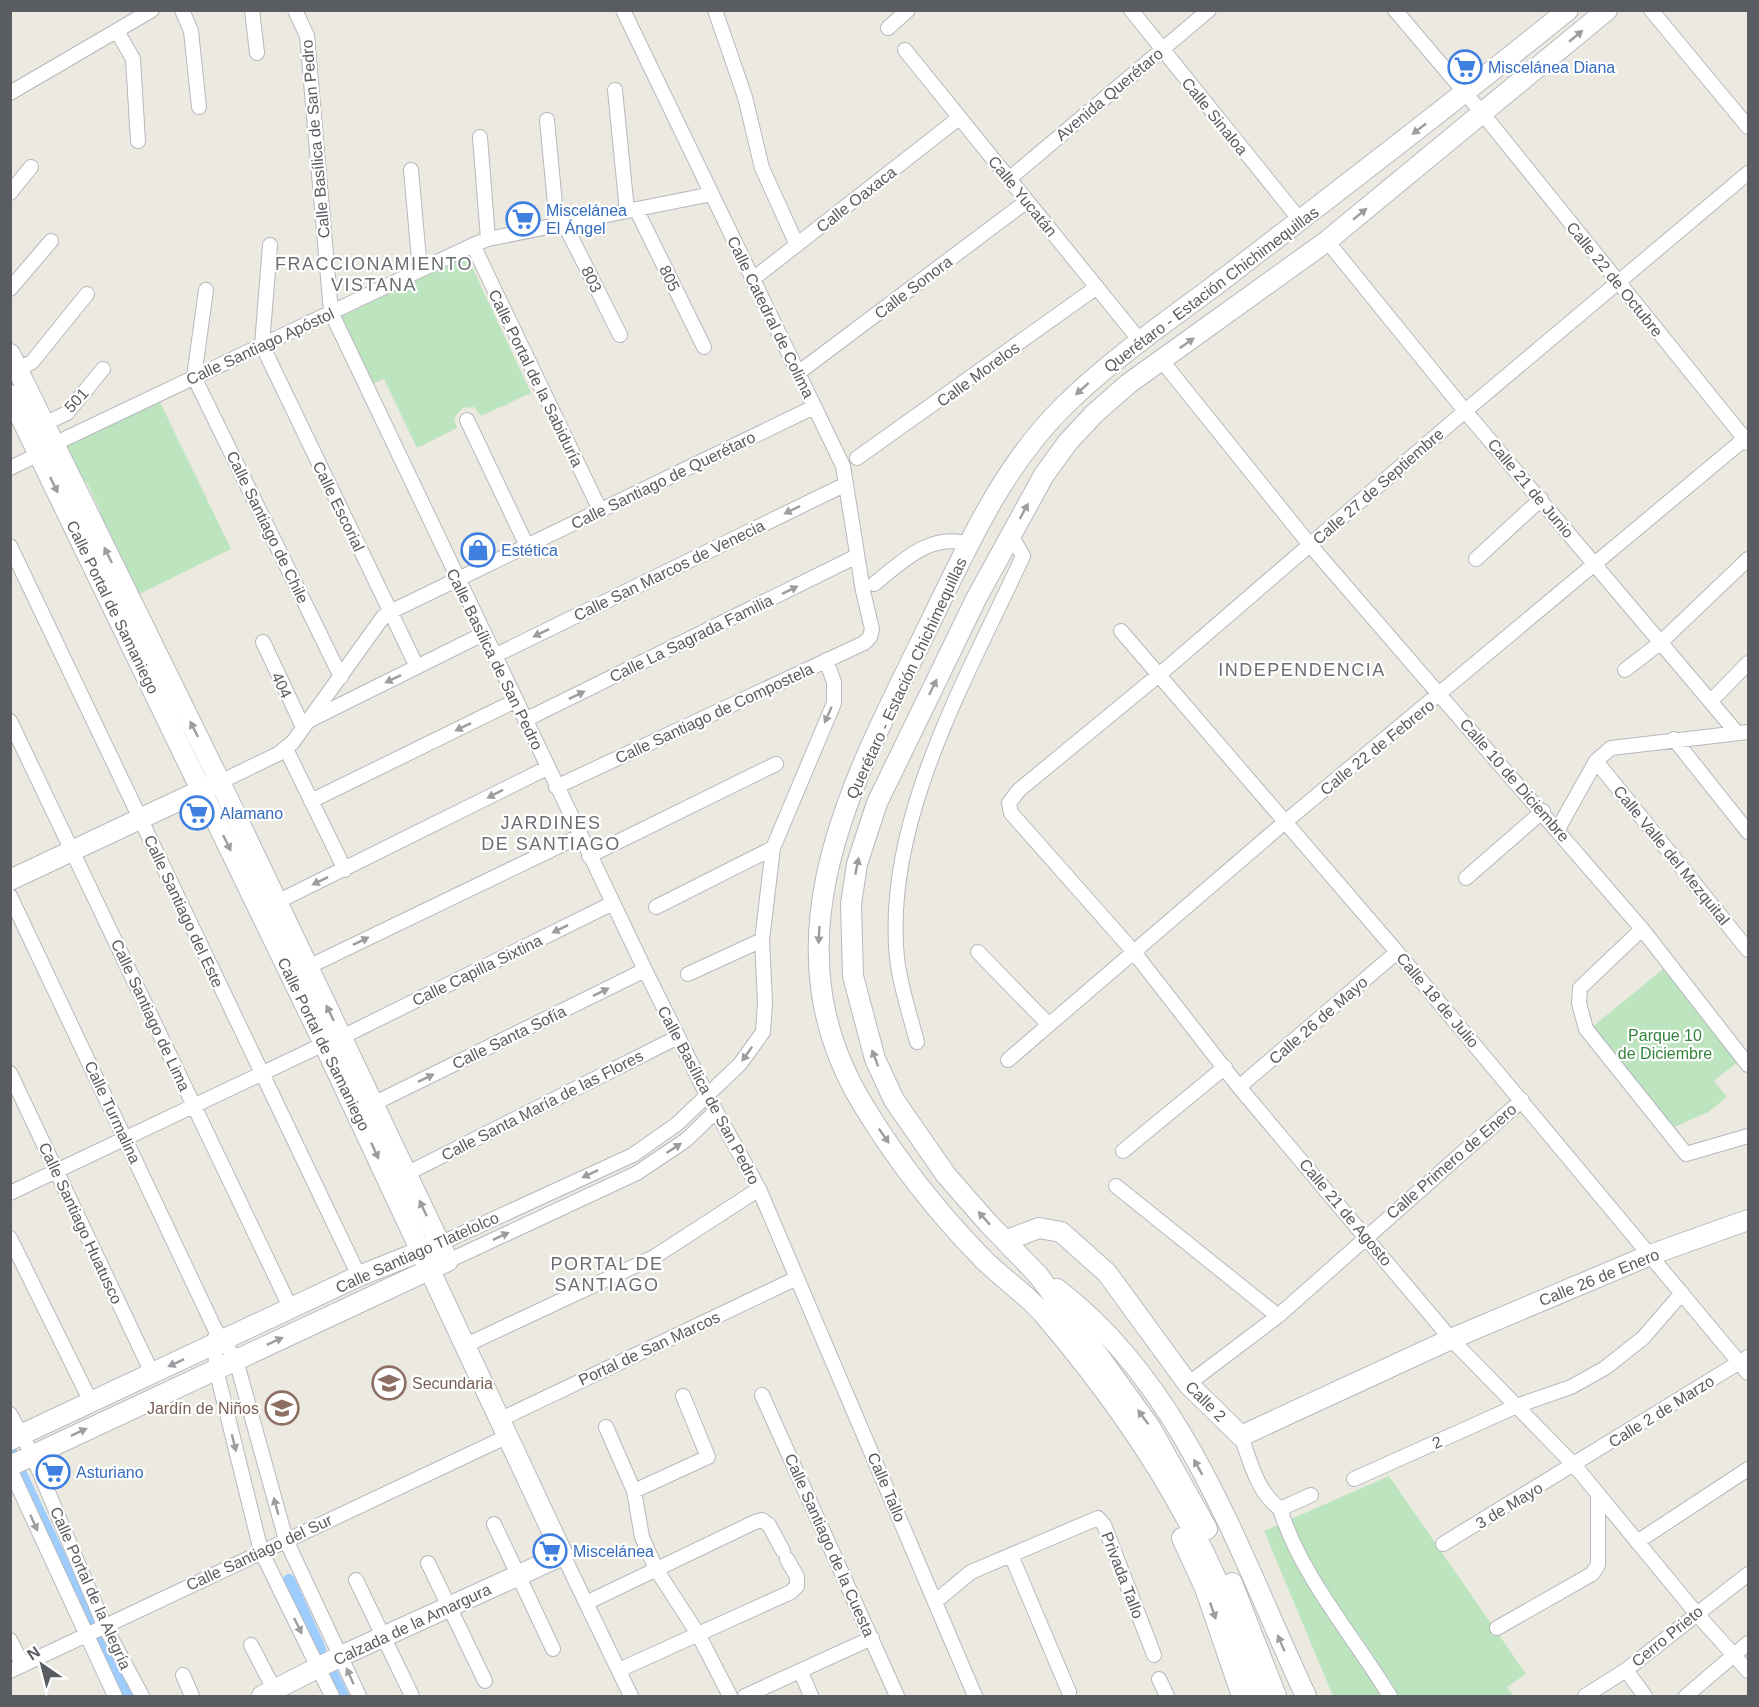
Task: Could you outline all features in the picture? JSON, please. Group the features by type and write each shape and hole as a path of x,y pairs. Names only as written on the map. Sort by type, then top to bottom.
{"street":[{"path":"10,93 152,10"},
{"path":"182,10 191,32 200,107"},
{"path":"252,10 257,53"},
{"name":"Calle Basílica de San Pedro","path":"296,10 307,36 331,312 589,856 707,1095 759,1189 797,1278"},
{"name":"Calle Catedral de Colima","path":"623,10 843,466 844,485 857,556 873,629 870,638"},
{"path":"715,10 745,97 766,182 797,246"},
{"path":"888,28 908,10"},
{"name":"Calle Sinaloa","path":"1131,10 1300,220"},
{"name":"Avenida Querétaro","path":"1009,179 1209,10"},
{"name":"Calle 22 de Octubre","path":"1395,10 1466,93 1618,284 1747,440"},
{"name":"Querétaro - Estación Chichimequillas","path":"1260,1696 1233,1619 1206,1556 1169,1487 1134,1431 1100,1383 1044,1314 1026,1294 989,1265 927,1194 863,1104 840,1058 830,1028 819,973 820,904 826,872 846,803 862,763 969,544 1004,481 1060,410 1093,380 1466,93 1568,10"},
{"name":"Querétaro - Estación Chichimequillas","path":"1276,1696 1244,1610 1214,1544 1150,1427 1038,1275 946,1175 894,1100 875,1059 853,976 851,904 857,864 877,803 976,599 1044,475 1068,441 1102,407 1328,241 1607,10"},
{"path":"1651,10 1749,127"},
{"path":"117,31 133,59 138,141"},
{"name":"Calle Yucatán","path":"904,50 1142,342"},
{"path":"615,90 632,210"},
{"name":"Calle Oaxaca","path":"753,279 959,118"},
{"path":"547,120 561,224"},
{"path":"480,137 488,239"},
{"path":"10,193 31,167"},
{"path":"411,170 420,270"},
{"name":"Calle 27 de Septiembre","path":"1009,803 1019,790 1160,674 1465,411 1749,173"},
{"name":"Calle Santiago Apóstol","path":"10,468 194,377 472,245 488,239 712,194"},
{"name":"Calle Sonora","path":"798,373 1027,201"},
{"name":"805","path":"632,210 704,347"},
{"name":"803","path":"561,224 620,335"},
{"path":"10,289 51,241"},
{"name":"Calle 21 de Junio","path":"1328,241 1465,411 1541,499 1660,644 1743,733"},
{"path":"262,345 270,245"},
{"name":"Calle Portal de la Sabiduría","path":"472,245 600,510"},
{"name":"Calle Morelos","path":"857,458 1097,287"},
{"path":"194,377 206,290"},
{"path":"14,362 32,362 87,294"},
{"name":"Calle Escorial","path":"262,345 417,667"},
{"name":"Calle 10 de Diciembre","path":"1162,361 1310,545 1558,829 1749,1065"},
{"name":"Calle Portal de Samaniego","path":"14,362 44,424 46,449 201,790 333,1041 437,1252"},
{"name":"501","path":"44,424 68,413 104,369"},
{"name":"Calle Santiago de Chile","path":"194,377 341,677"},
{"name":"Calle Portal de Samaniego","path":"10,395 46,449 220,782 308,967 333,1041 373,1104 406,1174 437,1252 430,1270 464,1346 505,1427 562,1555 631,1696"},
{"name":"Calle Santiago de Querétaro","path":"10,880 286,749 383,617 390,612 814,406"},
{"path":"467,420 527,546"},
{"name":"Calle 22 de Febrero","path":"1008,1060 1286,822 1442,694 1594,564 1747,440"},
{"name":"Calle San Marcos de Venecia","path":"494,656 844,485"},
{"path":"1476,560 1541,499"},
{"path":"917,1042 897,959 897,915 904,846 929,760 1023,556 1011,535"},
{"path":"874,584 918,550 936,542 947,540 969,544"},
{"name":"Calle Santiago del Este","path":"10,546 359,1276"},
{"name":"Calle La Sagrada Familia","path":"525,720 857,556"},
{"path":"1626,670 1660,644 1749,559"},
{"name":"Calle 18 de Julio","path":"1121,632 1160,674 1397,952 1682,1293 1744,1360 1749,1373"},
{"path":"305,724 483,634"},
{"name":"Calle Santiago de Compostela","path":"556,787 864,643 870,638"},
{"name":"404","path":"263,642 305,724"},
{"name":"Calle Santiago Tlatelolco","path":"437,1252 633,1155 676,1124 740,1064 763,1032 765,1002 762,940 773,848 834,703 834,682 826,660"},
{"path":"1711,701 1749,663"},
{"path":"311,801 515,701"},
{"name":"Calle Santiago de Lima","path":"10,721 291,1309"},
{"path":"1558,829 1596,761 1611,748 1674,739 1743,733"},
{"path":"1674,739 1749,832"},
{"path":"286,749 345,870"},
{"name":"Calle Valle del Mezquital","path":"1596,761 1749,950"},
{"path":"589,856 776,764"},
{"path":"277,902 547,768"},
{"name":"Calle 21 de Agosto","path":"1009,803 1011,813 1133,951 1239,1087 1366,1235 1451,1339 1519,1405 1575,1466 1696,1613 1736,1654 1749,1671"},
{"path":"1466,878 1543,812"},
{"path":"308,967 580,836"},
{"path":"657,907 773,848"},
{"name":"Calle Turmalina","path":"10,896 218,1338 236,1360 286,1539 359,1696"},
{"name":"Calle Capilla Sixtina","path":"10,1193 333,1041 613,903"},
{"path":"1642,930 1580,988 1579,1004 1586,1029 1686,1154 1749,1136"},
{"path":"688,974 762,940"},
{"path":"978,952 1049,1024"},
{"name":"Calle 26 de Mayo","path":"1239,1087 1397,952"},
{"name":"Calle Santa Sofía","path":"373,1104 645,970"},
{"name":"Calle Santa María de las Flores","path":"406,1174 678,1037"},
{"path":"1123,1151 1225,1067"},
{"name":"Calle Santiago Huatusco","path":"10,1073 152,1374"},
{"name":"Calle Primero de Enero","path":"1188,1384 1278,1316 1366,1235 1522,1100"},
{"name":"Calle Santiago Tlatelolco","path":"16,1437 152,1374 218,1338 291,1309 359,1276 437,1252 637,1173 687,1140 716,1111"},
{"path":"1116,1186 1278,1316"},
{"path":"464,1346 654,1257 759,1189"},
{"name":"Calle 26 de Enero","path":"1451,1339 1650,1255 1749,1220"},
{"name":"Calle 2","path":"1007,1240 1039,1228 1061,1232 1107,1273 1188,1384 1241,1436 1451,1339"},
{"path":"10,1238 91,1402"},
{"path":"989,1265 1068,1356 1098,1396 1164,1503 1205,1588 1242,1696"},
{"name":"Calle Santiago Tlatelolco","path":"10,1468 32,1454 430,1270"},
{"path":"1038,1275 1081,1308 1116,1342 1145,1378 1221,1509 1306,1696"},
{"name":"Portal de San Marcos","path":"505,1427 797,1278"},
{"name":"Calle Tallo","path":"797,1278 975,1696"},
{"name":"2","path":"1354,1479 1519,1405 1549,1396 1605,1368 1643,1338 1682,1293"},
{"name":"Calle Turmalina","path":"218,1338 216,1369 261,1551 332,1696"},
{"name":"Calle 2 de Marzo","path":"1575,1466 1744,1360"},
{"name":"Calle Santiago de la Cuesta","path":"762,1395 897,1696"},
{"path":"634,1491 708,1457 684,1396"},
{"name":"Calle Portal de la Alegría","path":"10,1414 16,1437 32,1454 104,1625 142,1696"},
{"name":"Calle Santiago del Sur","path":"16,1668 286,1539 505,1427"},
{"path":"606,1427 634,1491 642,1538 656,1569 698,1634 730,1696"},
{"path":"1241,1436 1250,1466 1262,1488 1280,1509 1287,1530 1315,1583 1350,1632 1390,1696"},
{"name":"3 de Mayo","path":"1443,1544 1575,1466"},
{"name":"Calle Portal de la Alegría","path":"10,1468 115,1696"},
{"path":"1637,1542 1749,1469"},
{"path":"1280,1509 1311,1495"},
{"path":"1497,1628 1592,1574 1598,1565 1598,1495"},
{"name":"Privada Tallo","path":"936,1601 971,1572 1098,1518 1104,1525 1154,1655"},
{"path":"586,1603 762,1520 769,1525 796,1577 797,1586 791,1592 619,1670"},
{"path":"494,1524 553,1649"},
{"name":"Calzada de la Amargura","path":"269,1694 341,1656 562,1555"},
{"path":"1011,1555 1069,1692"},
{"path":"428,1563 485,1681"},
{"name":"Cerro Prieto","path":"1585,1696 1626,1670 1696,1613 1749,1574"},
{"path":"356,1580 412,1696"},
{"path":"745,1696 872,1638"},
{"path":"10,1640 16,1668"},
{"path":"1686,1696 1749,1643"},
{"path":"251,1644 269,1694"},
{"path":"1626,1670 1645,1696"},
{"path":"801,1672 811,1696"},
{"path":"183,1675 192,1696"},
{"path":"1159,1678 1167,1696"}],"green space":[{"path":"467,256 531,393 481,416 474,407 463,408 454,418 457,428 417,448 384,379 372,384 340,317"},
{"path":"159,400 231,549 133,597 107,541 100,511 87,483 73,468 63,447"},
{"name":"Parque 10 de Diciembre","path":"1663,969 1739,1061 1714,1081 1727,1097 1708,1112 1672,1128 1591,1028"},
{"path":"1389,1476 1526,1674 1507,1687 1514,1696 1333,1696 1264,1531"}],"waterway":[{"path":"10,1450 90,1621"},
{"path":"289,1580 320,1649"},
{"path":"96,1634 129,1696"},
{"path":"332,1673 343,1696"}],"place":[{"name":"Miscelánea Diana","path":"1465,67"},
{"name":"Miscelánea El Ángel","path":"523,219"},
{"name":"Estética","path":"478,550"},
{"name":"Alamano","path":"197,813"},
{"name":"Secundaria","path":"389,1383"},
{"name":"Jardín de Niños","path":"282,1408"},
{"name":"Asturiano","path":"53,1472"},
{"name":"Miscelánea","path":"550,1551"}],"district":[{"name":"FRACCIONAMIENTO VISTANA","path":"374,274"},
{"name":"INDEPENDENCIA","path":"1302,670"},
{"name":"JARDINES DE SANTIAGO","path":"551,833"},
{"name":"PORTAL DE SANTIAGO","path":"607,1274"}]}
